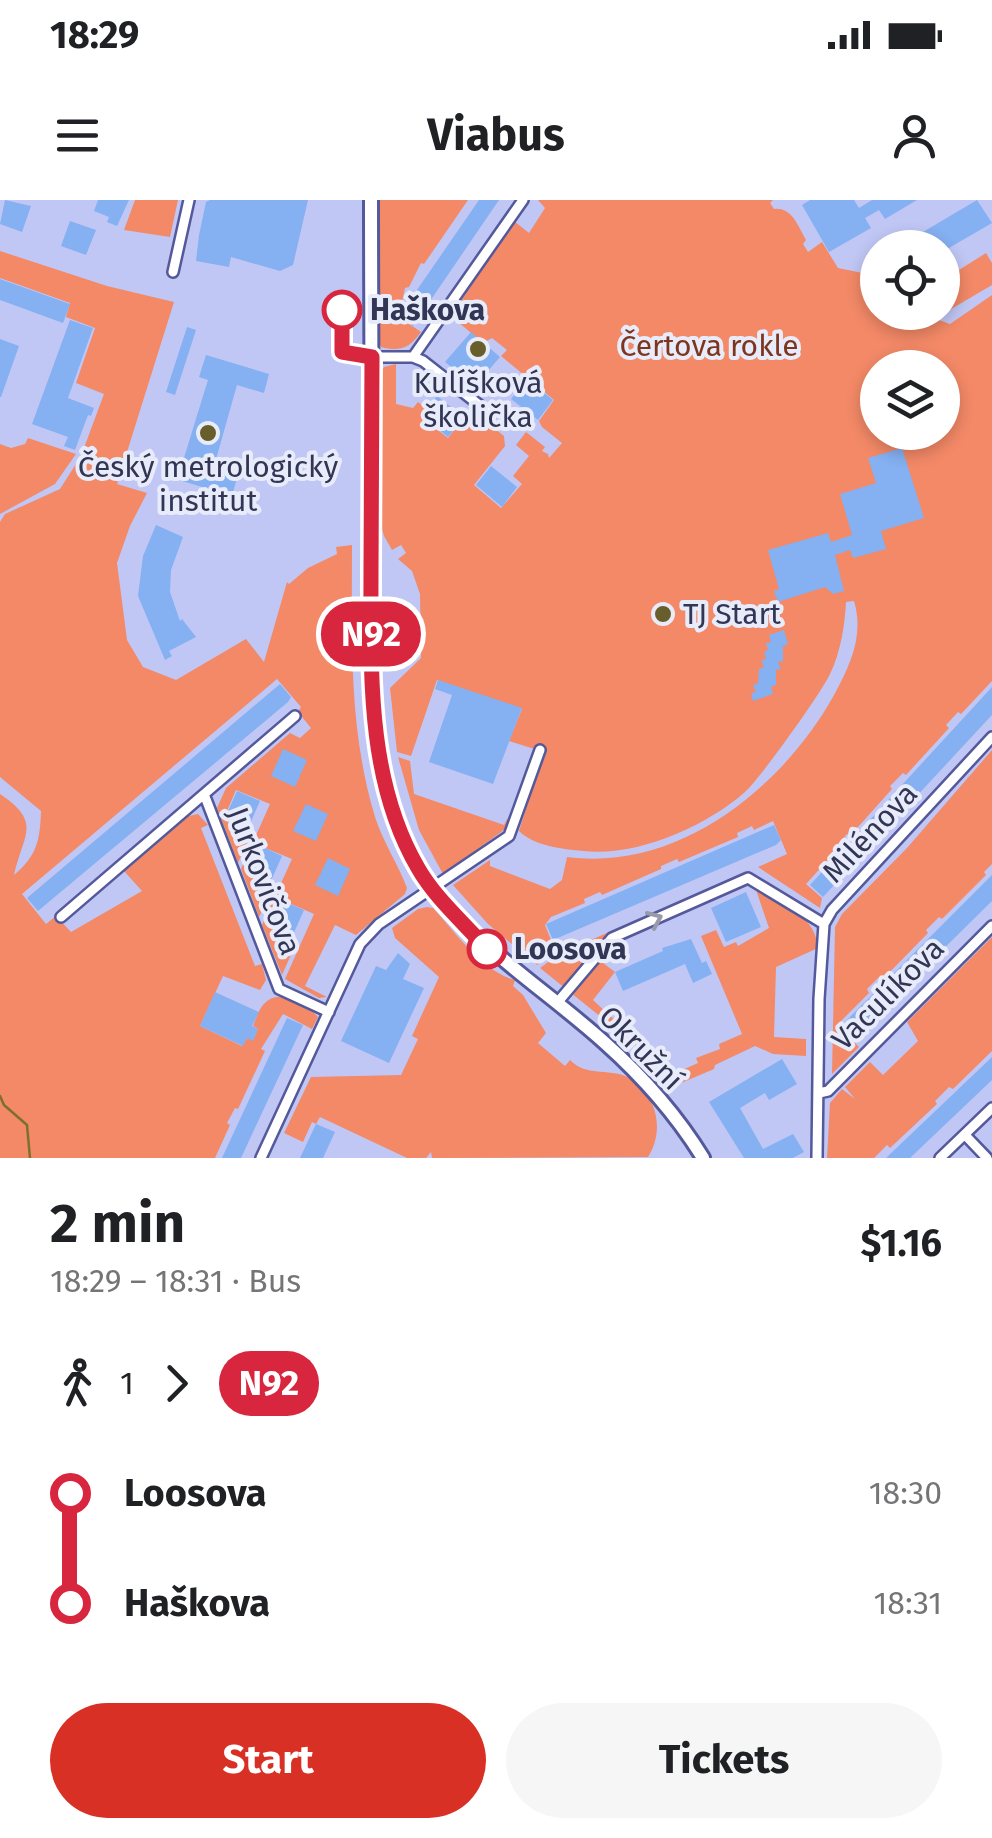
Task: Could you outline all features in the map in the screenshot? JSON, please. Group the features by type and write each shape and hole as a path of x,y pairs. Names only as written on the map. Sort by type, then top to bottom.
{"street":[{"path":"173,272 189,200"},
{"name":"Okružní","path":"371,200 371,651 377,739 396,821 416,866 487,949 603,1041 657,1094 703,1158"},
{"path":"412,357 523,200"},
{"path":"372,357 412,357 423,361 487,411"},
{"name":"Jurkovičova","path":"61,916 296,716"},
{"name":"Milénova","path":"817,1158 824,924 832,910 992,737"},
{"path":"261,1158 360,944 379,924 509,836 540,750"},
{"name":"Jurkovičova","path":"204,794 278,990 329,1012"},
{"path":"557,1003 612,938 748,878 824,924"},
{"name":"Vaculíkova","path":"818,1093 828,1091 992,926"},
{"path":"940,1158 992,1108"},
{"path":"965,1135 987,1158"}],"green space":[{"path":"135,200 178,200 170,237 124,230"},
{"path":"380,200 468,200 405,288 399,317 421,332 413,342 399,349 381,347 379,342"},
{"name":"Čertova rokle","path":"538,200 773,200 770,203 774,209 794,218 808,252 822,242 838,268 860,273 860,330 960,330 960,317 992,295 992,681 946,725 949,728 906,775 903,773 890,786 892,789 850,836 847,834 806,884 822,898 820,908 758,867 787,854 773,821 754,830 752,826 737,833 738,837 679,862 677,859 551,917 545,925 549,943 564,947 537,965 488,924 453,885 490,860 490,866 550,889 562,880 567,857 609,858 649,851 687,837 723,816 757,791 812,729 846,672 857,638 854,601 846,602 842,638 830,674 763,771 745,792 710,817 647,844 604,852 583,851 541,843 519,831 544,752 509,741 522,709 437,680 411,756 397,752 390,688 421,658 420,594 412,571 398,559 406,553 401,545 392,550 378,515 379,376 384,367 396,364 396,404 413,408 418,402 427,409 421,417 448,438 470,409 504,436 505,446 474,485 501,508 522,484 513,476 529,456 516,445 526,432 545,447 542,451 549,458 562,443 539,421 554,400 501,356 507,350 492,338 483,343 451,316 514,221 529,233 545,208"},
{"path":"0,251 107,286 174,302 117,484 147,493 117,563 127,640 143,667 176,680 246,639 264,662 287,582 337,554 336,547 352,545 353,682 360,750 375,817 407,888 405,894 356,935 335,925 305,986 327,997 319,998 285,979 314,914 280,899 268,927 297,941 282,975 262,925 292,859 258,845 246,873 275,886 259,917 241,869 270,804 236,790 224,818 252,832 238,863 217,808 226,788 290,733 300,738 311,728 298,712 301,707 277,679 22,894 46,924 56,916 71,932 142,891 124,871 189,816 198,814 208,825 201,828 255,966 262,964 266,980 260,990 223,976 200,1026 242,1046 247,1038 253,1040 258,1014 271,999 293,1000 318,1017 312,1029 283,1014 261,1049 265,1051 238,1109 227,1123 230,1125 215,1158 0,1158 0,794 22,813 26,822 14,875 36,847 41,811 0,777 0,522 5,514 60,489 81,456 104,394 76,383 95,328 66,317 70,303 0,278"},
{"path":"986,253 992,263 992,285 960,304 960,269"},
{"path":"28,438 76,454 55,484 0,514 0,444 11,448 25,444"},
{"path":"992,750 992,864 984,872 986,875 926,930 928,933 883,979 879,977 867,989 869,993 837,1025 859,1047 832,1074 835,927 842,914 907,848"},
{"path":"398,757 410,761 414,794 504,825 510,820 508,827 443,874 419,830"},
{"path":"754,884 795,910 816,936 818,948 776,967 774,1037 806,1039 806,1056 773,1054 755,1046 674,1086 632,1042 540,968 559,954 609,932 591,954 615,972 593,1000 673,1074 698,1063 696,1058 720,1049 719,1044 742,1034 701,936 716,930 724,947 736,942 738,946 769,928"},
{"path":"427,907 433,908 481,960 515,980 513,986 523,995 546,1033 538,1043 565,1066 570,1060 584,1069 624,1075 640,1086 656,1114 656,1136 648,1157 432,1158 431,1152 426,1158 407,1158 320,1117 316,1124 312,1122 303,1142 284,1133 311,1077 401,1075 418,1039 412,1036 439,977 395,938 392,928"},
{"path":"992,937 992,1051 953,1089 949,1087 935,1101 937,1104 890,1148 887,1145 874,1158 827,1158 830,1103 842,1089 855,1099 845,1087 870,1062 883,1075 918,1041 907,1022"}],"building":[{"path":"5,200 31,206 22,232 0,224"},
{"path":"98,200 129,200 117,226 107,222 109,217 94,211"},
{"path":"308,200 293,265 280,271 231,257 229,267 196,261 206,202"},
{"path":"479,200 499,200 413,326 399,316"},
{"path":"810,200 854,200 859,208 872,200 917,200 885,219 879,210 865,218 871,228 860,230 860,234 829,252 802,205"},
{"path":"977,200 992,223 960,242 960,230 926,230"},
{"path":"70,221 96,230 86,255 61,246"},
{"path":"0,279 70,304 63,323 0,300"},
{"path":"70,320 93,328 68,398 94,408 75,450 64,446 68,437 32,424"},
{"path":"187,327 196,330 175,395 166,392"},
{"path":"471,332 500,357 475,386 445,362"},
{"path":"0,339 19,346 1,397 0,397"},
{"name":"Český metrologický institut","path":"206,355 269,374 264,393 237,385 213,470 237,478 232,496 169,477 175,459 183,461 208,380 199,377"},
{"path":"527,379 553,400 538,420 511,399"},
{"path":"437,396 464,417 448,437 422,416"},
{"path":"903,450 924,518 881,531 886,549 853,558 850,550 835,555 844,591 833,594 825,587 778,602 774,591 779,589 768,550 828,533 831,542 852,535 840,494 876,483 868,458"},
{"path":"491,466 517,487 502,507 476,485"},
{"path":"156,525 183,537 171,570 170,592 180,621 196,637 169,651 172,656 165,660 138,596 143,556"},
{"path":"384,618 413,618 414,628 421,628 421,649 384,653"},
{"path":"784,630 788,644 783,646 783,661 778,662 781,669 776,670 773,694 753,701 751,693 756,692 753,685 758,683 759,669 764,667 761,660 766,659 769,635"},
{"path":"438,680 522,708 493,784 429,762 452,695 435,689"},
{"path":"280,684 291,697 288,702 38,911 27,898"},
{"path":"992,687 992,715 823,897 810,885"},
{"path":"283,749 307,760 295,787 271,776"},
{"path":"237,791 260,801 248,828 225,818"},
{"path":"306,804 328,814 316,841 293,831"},
{"path":"774,825 781,840 776,845 553,940 546,924"},
{"path":"259,845 282,856 270,883 247,872"},
{"path":"328,858 350,869 338,896 315,885"},
{"path":"992,875 992,901 853,1038 841,1026"},
{"path":"746,892 761,927 726,942 711,908"},
{"path":"281,900 304,910 292,937 269,927"},
{"path":"691,939 712,974 693,983 685,964 623,991 615,972 663,951 662,948"},
{"path":"398,953 410,964 403,979 424,988 389,1063 341,1041 376,966 386,970"},
{"path":"215,992 259,1012 252,1026 258,1029 253,1041 247,1038 243,1046 200,1026"},
{"path":"287,1018 303,1025 241,1158 222,1158"},
{"path":"992,1057 992,1080 910,1158 886,1158"},
{"path":"782,1059 797,1084 769,1100 765,1093 740,1108 763,1149 793,1134 804,1152 793,1158 744,1158 709,1102"},
{"path":"316,1124 335,1132 323,1158 300,1158"}],"waterway":[{"path":"0,1096 4,1105 27,1125 30,1158"}],"bus line":[{"name":"N92","path":"342,310 342,352 372,357 371,651 377,739 390,805 416,866 487,949"}],"place":[{"name":"Haškova","path":"342,310"},
{"name":"Kulíšková školička","path":"478,349"},
{"name":"Český metrologický institut","path":"208,433"},
{"name":"TJ Start","path":"663,614"},
{"name":"Loosova","path":"487,949"}]}
